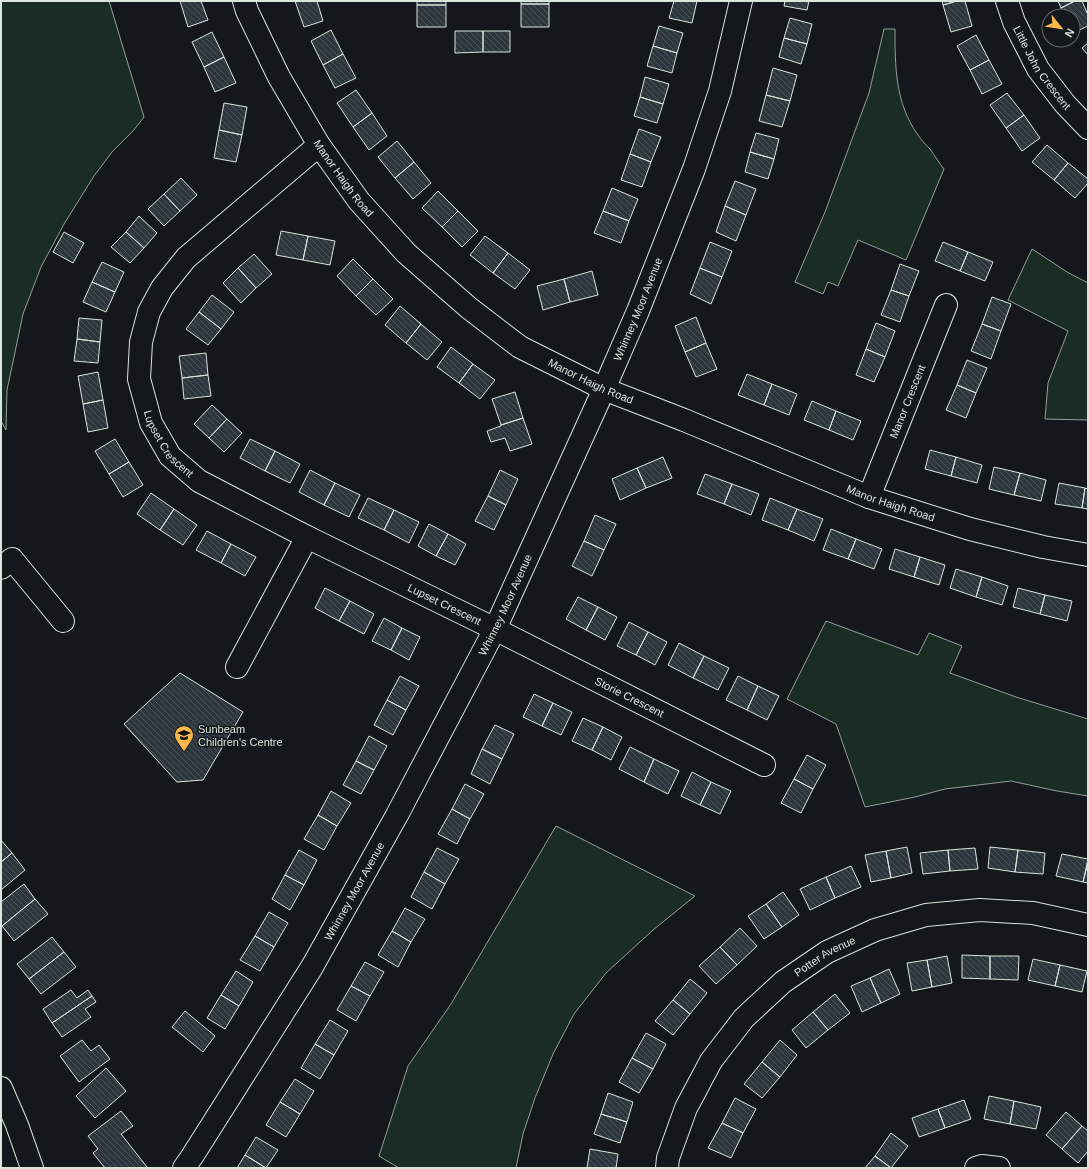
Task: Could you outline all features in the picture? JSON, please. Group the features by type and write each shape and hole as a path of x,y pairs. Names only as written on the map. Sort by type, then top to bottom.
{"main road":[{"name":"Manor Haigh Road","path":"244,1 247,11 278,77 319,145 359,201 406,253 469,308 520,347 604,389 684,420 869,497 970,528 1043,547 1088,555"},
{"name":"Whinney Moor Avenue","path":"184,1168 232,1096 312,967 397,815 495,630 604,389 638,310 694,169 720,91 741,1"},
{"name":"Little John Crescent","path":"1007,1 1014,22 1038,69 1065,104 1088,128"},
{"name":"Lupset Crescent","path":"319,145 186,258 162,288 149,312 141,342 139,379 151,423 170,456 199,481 307,537 495,630"},
{"name":"Manor Crescent","path":"869,497 946,305"},
{"path":"237,667 307,537"},
{"path":"5,558 63,621"},
{"name":"Storie Crescent","path":"495,630 764,765"},
{"name":"Potter Avenue","path":"667,1168 668,1158 686,1108 711,1061 744,1018 782,982 826,952 875,930 926,915 980,910 1033,913 1088,925"},
{"path":"1,1088 18,1125 32,1168"},
{"path":"976,1168 982,1166 999,1168"}],"green space":[{"path":"1,1 109,1 144,117 133,131 112,152 94,176 64,224 41,267 23,314 7,390 6,430 1,421"},
{"path":"884,29 895,29 895,57 898,84 910,123 944,169 906,260 858,240 838,286 828,282 823,294 795,282 825,212 869,93"},
{"path":"1032,249 1067,272 1088,283 1088,420 1045,419 1048,383 1068,331 1008,300"},
{"path":"826,621 918,655 929,633 962,646 950,673 1016,697 1088,719 1088,796 1011,781 945,789 915,797 865,807 836,724 787,699"},
{"path":"556,826 695,896 653,930 606,973 574,1014 553,1054 535,1098 523,1134 516,1168 399,1168 379,1156 408,1066 451,1004"}],"building":[{"path":"180,1 201,1 208,20 188,27"},
{"path":"295,1 317,1 323,21 304,27"},
{"path":"417,1 446,1 446,5 417,5"},
{"path":"521,1 549,1 549,4 521,4"},
{"path":"674,1 697,1 692,23 669,18"},
{"path":"785,1 809,1 807,10 784,6"},
{"path":"942,1 957,1 943,5"},
{"path":"957,1 965,1 972,26 951,32 943,5"},
{"path":"1058,1 1075,1 1061,8"},
{"path":"1075,1 1082,1 1088,15 1088,26 1081,29 1081,8 1061,8"},
{"path":"521,4 549,4 549,27 521,27"},
{"path":"417,5 446,5 446,27 417,27"},
{"path":"790,18 812,24 807,44 784,38"},
{"path":"659,26 683,33 677,53 653,46"},
{"path":"331,30 343,54 323,65 311,41"},
{"path":"455,31 483,31 483,52 455,53"},
{"path":"483,31 510,31 510,52 483,52"},
{"path":"212,32 224,57 204,67 192,42"},
{"path":"976,35 989,60 970,70 957,46"},
{"path":"784,38 807,44 801,64 779,57"},
{"path":"1088,43 1088,55 1082,48"},
{"path":"653,46 677,53 672,73 647,66"},
{"path":"343,54 356,78 335,88 323,65"},
{"path":"224,57 236,83 215,92 204,67"},
{"path":"989,60 1002,84 982,94 970,70"},
{"path":"773,68 797,75 790,101 766,95"},
{"path":"645,77 669,84 663,104 640,97"},
{"path":"356,90 372,113 353,127 337,103"},
{"path":"1007,93 1024,115 1006,128 990,105"},
{"path":"766,95 790,101 782,127 759,121"},
{"path":"640,97 663,104 657,123 634,116"},
{"path":"224,103 247,107 242,135 219,130"},
{"path":"372,113 387,136 369,150 353,127"},
{"path":"1024,115 1040,138 1022,151 1006,128"},
{"path":"639,129 661,137 651,162 630,154"},
{"path":"219,130 242,135 236,162 214,158"},
{"path":"756,133 779,139 774,159 750,152"},
{"path":"397,141 414,162 395,178 378,157"},
{"path":"1047,145 1068,163 1054,180 1032,162"},
{"path":"750,152 774,159 768,179 745,172"},
{"path":"630,154 651,162 642,187 621,180"},
{"path":"414,162 431,183 413,199 395,178"},
{"path":"1068,163 1088,179 1088,183 1075,198 1054,180"},
{"path":"181,178 197,195 180,211 164,194"},
{"path":"735,181 756,189 746,215 725,206"},
{"path":"612,188 638,199 629,221 603,211"},
{"path":"438,191 458,211 442,227 422,208"},
{"path":"164,194 180,211 164,226 148,209"},
{"path":"725,206 746,215 736,241 716,232"},
{"path":"458,211 478,231 462,247 442,227"},
{"path":"603,211 629,221 621,243 594,233"},
{"path":"139,216 157,233 144,248 126,232"},
{"path":"281,231 308,236 303,260 276,255"},
{"path":"64,232 84,243 73,263 53,252"},
{"path":"126,232 144,248 130,263 111,247"},
{"path":"308,236 335,241 330,265 303,260"},
{"path":"485,236 508,253 493,273 470,255"},
{"path":"710,242 732,251 722,277 700,268"},
{"path":"943,242 968,252 960,271 935,261"},
{"path":"968,252 993,262 985,281 960,271"},
{"path":"508,253 530,270 515,289 493,273"},
{"path":"254,254 272,274 256,288 238,268"},
{"path":"353,259 373,279 356,296 337,276"},
{"path":"102,262 124,272 115,292 92,282"},
{"path":"900,264 919,271 909,296 891,290"},
{"path":"238,268 256,288 241,303 223,283"},
{"path":"700,268 722,277 711,304 690,294"},
{"path":"592,271 598,295 570,302 564,279"},
{"path":"373,279 393,299 376,315 356,296"},
{"path":"564,279 570,302 543,310 537,286"},
{"path":"92,282 115,292 106,312 83,302"},
{"path":"891,290 909,296 900,322 881,315"},
{"path":"212,295 234,312 221,329 199,312"},
{"path":"992,297 1011,304 1001,331 982,324"},
{"path":"400,306 421,324 406,343 385,325"},
{"path":"199,312 221,329 208,345 186,329"},
{"path":"696,317 706,343 685,352 675,326"},
{"path":"79,318 102,320 100,342 77,339"},
{"path":"876,323 895,331 885,357 866,349"},
{"path":"421,324 442,342 427,360 406,343"},
{"path":"982,324 1001,331 991,359 971,351"},
{"path":"77,339 100,342 98,363 74,361"},
{"path":"706,343 717,369 696,377 685,352"},
{"path":"451,347 473,364 459,383 437,367"},
{"path":"866,349 885,357 874,382 856,375"},
{"path":"206,353 208,375 182,378 179,356"},
{"path":"967,360 987,368 976,393 957,385"},
{"path":"473,364 495,380 480,399 459,383"},
{"path":"98,372 103,400 83,404 78,376"},
{"path":"747,374 772,384 764,405 738,395"},
{"path":"208,375 211,396 184,399 182,378"},
{"path":"772,384 797,394 789,415 764,405"},
{"path":"957,385 976,393 966,418 946,410"},
{"path":"515,392 523,418 501,425 492,399"},
{"path":"103,400 108,428 88,432 83,404"},
{"path":"812,401 836,411 829,430 804,420"},
{"path":"212,405 227,419 209,438 194,424"},
{"path":"836,411 861,421 853,440 829,430"},
{"path":"523,418 532,444 510,451 505,438 491,442 487,431"},
{"path":"227,419 242,433 224,452 209,438"},
{"path":"115,439 129,462 109,474 95,451"},
{"path":"250,439 275,451 265,471 240,458"},
{"path":"930,450 956,457 951,476 925,469"},
{"path":"275,451 300,464 290,483 265,471"},
{"path":"663,457 672,478 646,488 637,468"},
{"path":"956,457 982,465 977,483 951,476"},
{"path":"129,462 143,485 123,497 109,474"},
{"path":"994,467 1020,473 1014,495 989,489"},
{"path":"637,468 646,488 620,500 612,479"},
{"path":"310,470 335,483 324,505 299,492"},
{"path":"500,470 518,479 506,505 488,496"},
{"path":"1020,473 1046,480 1041,501 1014,495"},
{"path":"705,474 732,484 724,504 697,494"},
{"path":"335,483 360,495 349,517 324,505"},
{"path":"1059,483 1085,488 1082,508 1055,504"},
{"path":"732,484 759,494 751,515 724,504"},
{"path":"1085,488 1088,489 1088,509 1082,508"},
{"path":"151,493 174,509 160,530 137,514"},
{"path":"488,496 506,505 494,530 475,521"},
{"path":"368,498 394,510 384,530 358,518"},
{"path":"770,498 797,509 788,530 762,520"},
{"path":"174,509 197,525 183,545 160,530"},
{"path":"797,509 823,519 814,541 788,530"},
{"path":"394,510 419,522 409,543 384,530"},
{"path":"595,515 616,524 604,550 584,541"},
{"path":"429,524 448,534 436,556 418,546"},
{"path":"831,529 856,539 848,559 823,550"},
{"path":"207,531 231,544 221,563 196,550"},
{"path":"448,534 466,544 455,565 436,556"},
{"path":"856,539 882,549 874,569 848,559"},
{"path":"584,541 604,550 592,576 572,566"},
{"path":"231,544 256,557 245,576 221,563"},
{"path":"895,549 920,557 914,577 889,569"},
{"path":"920,557 945,565 939,585 914,577"},
{"path":"956,569 982,577 976,597 950,588"},
{"path":"982,577 1008,586 1002,605 976,597"},
{"path":"325,588 350,601 339,621 315,608"},
{"path":"1018,588 1045,595 1040,614 1013,607"},
{"path":"1045,595 1072,601 1067,621 1040,614"},
{"path":"578,597 598,607 586,630 566,619"},
{"path":"350,601 374,614 364,634 339,621"},
{"path":"598,607 617,617 605,640 586,630"},
{"path":"384,618 402,628 391,650 372,641"},
{"path":"629,622 648,632 636,655 617,646"},
{"path":"402,628 420,637 409,660 391,650"},
{"path":"648,632 667,642 655,665 636,655"},
{"path":"679,643 704,656 693,678 668,665"},
{"path":"704,656 729,668 718,690 693,678"},
{"name":"Sunbeam Children's Centre","path":"180,673 243,712 203,780 177,782 124,724"},
{"path":"400,676 419,686 406,710 387,700"},
{"path":"738,676 758,686 747,710 726,700"},
{"path":"758,686 779,696 767,720 747,710"},
{"path":"534,694 553,703 542,726 523,717"},
{"path":"387,700 406,710 393,735 374,725"},
{"path":"553,703 572,712 561,735 542,726"},
{"path":"583,718 603,727 592,750 572,741"},
{"path":"495,725 514,734 502,759 482,749"},
{"path":"603,727 622,737 611,760 592,750"},
{"path":"369,736 387,746 374,770 356,761"},
{"path":"630,747 654,759 644,782 619,769"},
{"path":"482,749 502,759 490,784 471,774"},
{"path":"807,755 826,765 813,789 794,779"},
{"path":"654,759 679,771 668,794 644,782"},
{"path":"356,761 374,770 361,794 343,785"},
{"path":"692,772 711,782 700,805 681,796"},
{"path":"794,779 813,789 801,813 781,803"},
{"path":"711,782 731,791 720,814 700,805"},
{"path":"465,784 484,794 470,819 452,809"},
{"path":"331,791 351,803 337,826 318,815"},
{"path":"452,809 470,819 457,844 438,834"},
{"path":"318,815 337,826 324,850 304,839"},
{"path":"1,840 12,853 1,862"},
{"path":"907,847 912,873 891,878 886,851"},
{"path":"990,847 1018,850 1015,872 988,868"},
{"path":"437,848 459,859 445,884 424,872"},
{"path":"975,848 978,869 950,871 948,850"},
{"path":"299,850 317,860 304,885 285,875"},
{"path":"948,850 950,871 923,874 920,853"},
{"path":"1018,850 1045,853 1043,874 1015,872"},
{"path":"886,851 891,878 871,882 865,855"},
{"path":"12,853 25,870 1,890 1,862"},
{"path":"1062,854 1088,859 1083,882 1056,876"},
{"path":"1088,863 1088,883 1083,882"},
{"path":"851,866 861,887 835,898 826,877"},
{"path":"424,872 445,884 432,909 411,897"},
{"path":"285,875 304,885 290,910 272,899"},
{"path":"826,877 835,898 810,910 800,889"},
{"path":"24,884 35,899 2,926 1,902"},
{"path":"783,892 799,915 782,927 766,904"},
{"path":"35,899 48,914 14,941 2,926"},
{"path":"766,904 782,927 764,939 748,916"},
{"path":"405,908 425,919 411,942 392,931"},
{"path":"269,912 288,923 274,947 255,936"},
{"path":"740,928 757,946 737,965 720,947"},
{"path":"392,931 411,942 398,967 378,955"},
{"path":"255,936 274,947 260,971 240,960"},
{"path":"52,937 64,952 29,979 17,964"},
{"path":"720,947 737,965 716,984 699,966"},
{"path":"64,952 76,967 41,994 29,979"},
{"path":"962,955 990,956 990,979 962,978"},
{"path":"947,956 952,983 932,987 927,960"},
{"path":"990,956 1019,956 1018,980 990,979"},
{"path":"1033,959 1060,965 1055,986 1028,980"},
{"path":"927,960 932,987 912,991 907,963"},
{"path":"365,962 384,972 370,996 351,986"},
{"path":"1060,965 1087,971 1082,992 1055,986"},
{"path":"889,969 900,994 881,1003 870,978"},
{"path":"236,971 253,982 239,1006 221,995"},
{"path":"870,978 881,1003 862,1012 851,986"},
{"path":"690,979 707,993 690,1014 673,1000"},
{"path":"351,986 370,996 356,1021 337,1010"},
{"path":"71,990 77,998 88,990 92,996 52,1023 43,1009"},
{"path":"835,994 850,1013 828,1030 813,1012"},
{"path":"221,995 239,1006 225,1029 207,1018"},
{"path":"92,996 96,1002 85,1009 91,1017 62,1037 52,1023"},
{"path":"673,1000 690,1014 673,1035 655,1021"},
{"path":"185,1011 215,1036 203,1052 172,1027"},
{"path":"813,1012 828,1030 806,1048 792,1030"},
{"path":"330,1020 348,1031 334,1055 315,1044"},
{"path":"646,1033 666,1044 653,1069 632,1058"},
{"path":"82,1040 91,1051 99,1045 110,1059 79,1082 60,1056"},
{"path":"780,1040 797,1055 780,1077 762,1062"},
{"path":"315,1044 334,1055 320,1079 301,1068"},
{"path":"632,1058 653,1069 639,1093 619,1082"},
{"path":"762,1062 780,1077 762,1098 744,1084"},
{"path":"106,1068 126,1091 95,1118 76,1096"},
{"path":"295,1079 314,1091 300,1114 280,1102"},
{"path":"608,1093 633,1102 627,1122 601,1114"},
{"path":"989,1096 1014,1101 1010,1124 984,1119"},
{"path":"735,1098 756,1109 743,1133 722,1123"},
{"path":"964,1100 971,1119 945,1128 938,1109"},
{"path":"1014,1101 1041,1107 1036,1129 1010,1124"},
{"path":"280,1102 300,1114 286,1137 266,1125"},
{"path":"938,1109 945,1128 919,1137 912,1118"},
{"path":"121,1111 133,1126 121,1134 147,1167 146,1168 105,1168 93,1153 98,1149 88,1136"},
{"path":"1066,1112 1082,1126 1062,1149 1046,1135"},
{"path":"601,1114 627,1122 620,1143 594,1134"},
{"path":"722,1123 743,1133 731,1158 708,1148"},
{"path":"1082,1126 1088,1131 1088,1151 1078,1163 1062,1149"},
{"path":"891,1133 908,1146 891,1168 875,1156"},
{"path":"256,1137 278,1150 266,1168 245,1155"},
{"path":"590,1149 618,1154 616,1168 587,1168"},
{"path":"245,1155 266,1168 237,1168"},
{"path":"875,1156 891,1168 865,1168"}],"place":[{"name":"Sunbeam Children's Centre","path":"184,752"}]}
